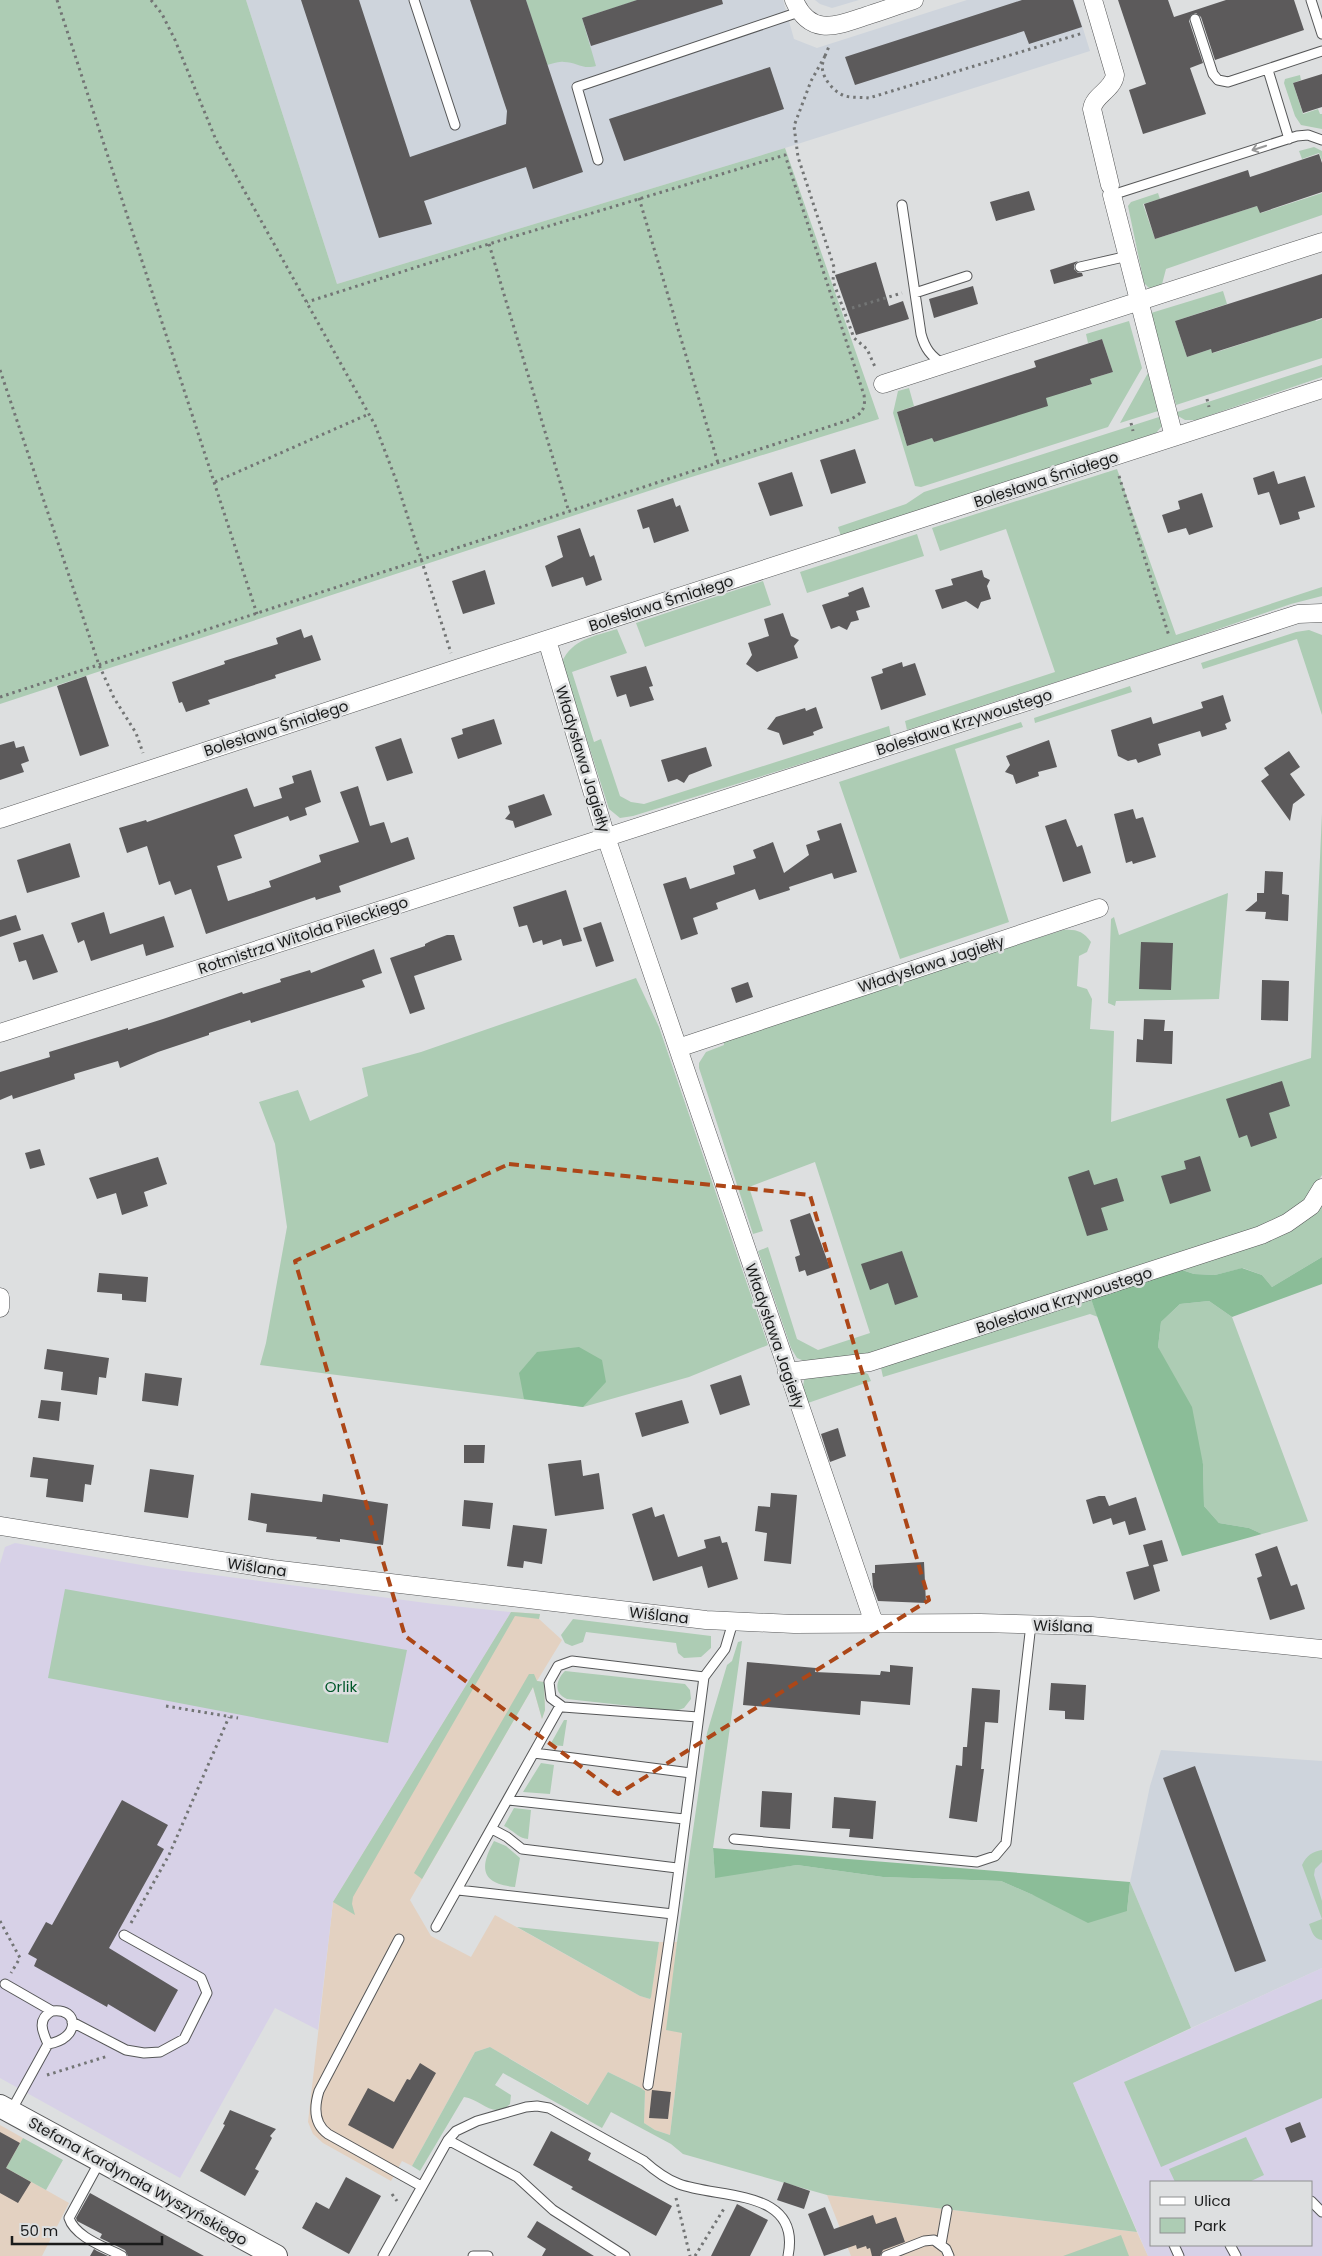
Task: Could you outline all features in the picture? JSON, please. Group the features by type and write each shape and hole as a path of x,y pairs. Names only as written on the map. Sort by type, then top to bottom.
{"street":[{"path":"797,6 814,24 826,27 840,25 914,0"},
{"path":"1093,0 1116,75 1112,84 1095,101 1092,110 1174,437"},
{"path":"883,384 1322,242"},
{"name":"Bolesława Śmiałego","path":"0,819 456,669 1322,389"},
{"name":"Bolesława Krzywoustego","path":"606,836 1298,614 1322,613"},
{"name":"Władysława Jagiełły","path":"547,640 606,836 874,1623"},
{"name":"Rotmistrza Witolda Pileckiego","path":"0,1034 606,836"},
{"name":"Władysława Jagiełły","path":"678,1048 1099,908"},
{"name":"Bolesława Krzywoustego","path":"787,1372 870,1362 1261,1235 1287,1223 1312,1206 1322,1188"},
{"path":"0,1297 0,1308"},
{"name":"Wiślana","path":"0,1526 290,1572 733,1622 1031,1624 1141,1630 1322,1650"},
{"name":"Stefana Kardynała Wyszyńskiego","path":"5,2109 276,2256"}],"lane":[{"path":"414,0 455,125"},
{"path":"1311,0 1322,34"},
{"path":"598,160 577,87 797,6"},
{"path":"1195,19 1211,70 1218,80 1228,82 1322,51"},
{"path":"1268,70 1289,139"},
{"path":"1111,190 1289,139 1306,135 1322,140"},
{"path":"902,205 914,292 924,346 931,356 944,365"},
{"path":"1080,267 1128,256"},
{"path":"914,292 967,276"},
{"path":"648,2085 673,1914 704,1677 725,1649 733,1622"},
{"path":"734,1839 977,1862 995,1856 1006,1842 1031,1624"},
{"path":"698,1717 571,1709 560,1706 551,1698 549,1682 556,1669 566,1662 704,1677"},
{"path":"436,1927 560,1706"},
{"path":"534,1753 691,1773"},
{"path":"508,1800 684,1819"},
{"path":"492,1829 508,1837 522,1849 678,1868"},
{"path":"458,1890 673,1914"},
{"path":"5,1984 52,2011 62,2011 67,2014 72,2022 126,2050 144,2053 160,2052 184,2039 208,1993 201,1978 124,1935"},
{"path":"399,1939 319,2091 315,2108 318,2122 328,2134 421,2186"},
{"path":"48,2044 42,2028 42,2022 47,2014 52,2011"},
{"path":"5,2109 27,2082 48,2044 69,2036 72,2022"},
{"path":"383,2256 421,2186 448,2140 456,2131 477,2121 509,2111 537,2106 549,2108 565,2116 644,2160 653,2170 679,2184 753,2199 772,2208 783,2219 789,2233 788,2256"},
{"path":"448,2140 517,2177 553,2210 625,2256"},
{"path":"100,2161 69,2218 71,2224 78,2231 122,2256"},
{"path":"1312,2201 1322,2212"},
{"path":"941,2244 947,2210"},
{"path":"886,2256 934,2240 941,2244 949,2256"},
{"path":"473,2256 488,2256"}],"path":[{"path":"57,0 257,614"},
{"path":"151,0 162,14 175,40 216,140 369,414 396,480 456,669"},
{"path":"840,25 811,82 794,126 798,157 834,267 833,281 854,338 867,349 883,384"},
{"path":"825,56 822,67 828,83 844,96 869,98 1102,28"},
{"path":"0,697 849,420 860,415 864,408 864,395 784,155 489,244 307,302"},
{"path":"639,198 718,463"},
{"path":"489,244 569,512"},
{"path":"852,308 914,292"},
{"path":"0,370 99,665 114,698 136,733 149,770"},
{"path":"215,482 369,414"},
{"path":"1119,476 1170,636"},
{"path":"166,1706 238,1718"},
{"path":"124,1935 169,1855 229,1717"},
{"path":"0,1921 20,1958 5,1984"},
{"path":"27,2082 126,2050"},
{"path":"671,2180 690,2256"},
{"path":"696,2256 732,2195"}],"highlighted area":[{"path":"509,1164 810,1195 929,1600 618,1794 405,1636 295,1261"}],"shaded area":[{"path":"246,0 783,0 794,39 817,48 967,0 1074,0 1090,51 785,148 337,284"},
{"path":"815,0 859,0 832,8"},
{"path":"15,1543 153,1567 434,1604 511,1612 333,1902 318,2030 275,2008 180,2178 0,2078 0,1564 5,1547"},
{"path":"511,1612 540,1614 539,1619 562,1640 537,1681 544,1682 545,1710 542,1719 533,1687 410,1900 431,1936 471,1957 495,1915 640,1996 650,1999 659,1942 677,1942 667,2030 682,2032 670,2135 655,2130 644,2123 645,2091 641,2088 608,2072 589,2105 490,2047 475,2052 412,2166 402,2161 391,2181 323,2143 313,2134 308,2122 333,1902"},
{"path":"1161,1750 1322,1761 1322,1968 1191,2028 1130,1882 1150,1786"},
{"path":"1322,1968 1322,2256 1148,2256 1073,2083"},
{"path":"0,2125 23,2138 7,2168 69,2203 42,2256 0,2256"},
{"path":"827,2195 1137,2232 1148,2256 851,2256"}],"green space":[{"path":"0,0 246,0 337,284 785,148 879,419 685,479 0,704"},
{"path":"526,0 638,0 582,18 596,66 587,67 568,62 547,65"},
{"path":"1300,75 1301,80 1293,83 1303,114 1318,109 1320,114 1322,114 1322,129 1301,125 1295,116 1284,83 1285,79"},
{"path":"1314,147 1322,151 1322,161 1319,153 1302,159 1299,151"},
{"path":"1158,193 1160,199 1143,204 1155,239 1257,206 1261,213 1322,193 1322,215 1166,269 1161,288 1151,290 1144,283 1128,206 1131,202"},
{"path":"1223,291 1227,304 1175,321 1187,357 1211,349 1213,353 1223,350 1293,327 1314,317 1316,321 1322,319 1322,358 1176,405 1151,313"},
{"path":"1129,321 1142,368 1108,427 921,487 915,486 893,413 898,391 909,388 914,406 897,412 907,446 932,438 934,442 1045,394 1070,391 1092,384 1090,379 1113,372 1102,339 1088,343 1086,334"},
{"path":"1322,365 1322,377 1196,420 1185,420 1178,416 1177,412"},
{"path":"1148,373 1158,411 1120,423"},
{"path":"1159,417 1162,426 1156,433 841,536 838,527 906,504 924,492"},
{"path":"1117,469 1176,635 1322,587 1322,596 1291,604 1178,643 907,730 905,721 1055,672 1006,529 940,551 932,528"},
{"path":"917,534 924,556 807,593 800,572"},
{"path":"763,581 771,605 645,647 636,623"},
{"path":"617,629 627,653 572,672 594,742 601,739 620,796 631,802 644,804 889,726 891,736 633,816 620,818 609,809 562,662 566,654 578,643 593,636"},
{"path":"1309,630 1322,635 1322,715 1297,639 1203,669 1201,663 1296,632"},
{"path":"1130,686 1132,692 1035,723 1034,718"},
{"path":"1021,722 1023,727 955,749 1009,922 900,959 839,782"},
{"path":"1322,813 1322,1175 1307,1200 1262,1229 880,1352 809,1363 797,1358 791,1348 758,1251 768,1247 797,1339 818,1350 870,1333 815,1162 749,1187 763,1231 753,1234 699,1068 699,1063 706,1052 724,1045 723,1040 1063,930 1075,930 1085,935 1091,942 1087,952 1079,956 1077,986 1087,989 1092,999 1090,1029 1114,1031 1111,1122 1311,1058"},
{"path":"1228,893 1219,999 1116,1001 1115,1006 1108,1003 1111,919 1114,917 1119,935"},
{"path":"636,978 659,1027 768,1345 689,1377 583,1407 260,1365 266,1343 287,1227 275,1144 259,1102 298,1090 310,1121 368,1096 362,1068 421,1052"},
{"path":"1322,1203 1322,1257 1272,1287 1262,1275 1243,1268 1215,1275 1194,1274 1179,1269"},
{"path":"1322,1257 1322,1284 1232,1317 1209,1301 1180,1304 1161,1322 1158,1347 1192,1407 1203,1464 1204,1506 1219,1523 1249,1528 1262,1534 1182,1556 1091,1299 1179,1269 1194,1274 1215,1275 1242,1268 1262,1275 1272,1287"},
{"path":"1091,1299 1098,1317 1090,1314 883,1377 881,1368 883,1364"},
{"path":"1209,1301 1232,1317 1308,1521 1262,1534 1249,1528 1219,1523 1204,1506 1203,1464 1158,1347 1161,1322 1180,1304"},
{"path":"579,1347 602,1360 606,1382 583,1407 524,1399 519,1373 537,1352"},
{"path":"858,1369 868,1374 871,1381 808,1403 803,1388 804,1380 812,1376"},
{"name":"Orlik","path":"65,1589 407,1650 388,1743 48,1678"},
{"path":"511,1612 540,1614 539,1619 515,1616 353,1897 352,1904 355,1915 333,1902"},
{"path":"573,1619 711,1636 711,1648 701,1657 684,1658 678,1653 676,1643 586,1632 583,1642 572,1646 565,1643 561,1635"},
{"path":"742,1641 713,1848 715,1877 797,1865 883,1877 1001,1881 1033,1895 1127,1911 1130,1882 1191,2028 1073,2083 1137,2232 827,2195 683,2154 671,2144 611,2112 602,2128 503,2073 495,2085 511,2095 510,2104 498,2110 464,2097 420,2171 412,2166 475,2052 490,2047 588,2105 608,2072 641,2088 645,2091 644,2123 655,2130 670,2135 682,2033 666,2030 707,1733 727,1665 732,1661 738,1642"},
{"path":"565,1671 685,1684 690,1690 691,1699 684,1708 676,1711 567,1699 560,1693 557,1686"},
{"path":"529,1674 534,1674 537,1681 544,1682 545,1710 542,1719 533,1687 422,1879 414,1873"},
{"path":"564,1720 567,1720 563,1746 550,1745"},
{"path":"541,1763 554,1765 550,1794 523,1792"},
{"path":"514,1808 531,1810 528,1839 521,1837 504,1826"},
{"path":"494,1841 506,1846 520,1858 515,1887 495,1882 486,1873 486,1859"},
{"path":"713,1848 1130,1882 1127,1911 1088,1923 1001,1881 883,1877 797,1865 715,1878"},
{"path":"1322,1850 1322,1862 1315,1869 1314,1875 1322,1901 1322,1919 1302,1865 1310,1854"},
{"path":"1322,1919 1322,1940 1315,1936 1309,1924"},
{"path":"517,1927 659,1942 650,1999 640,1996"},
{"path":"1322,1999 1322,2098 1161,2167 1124,2082"},
{"path":"1246,2137 1264,2175 1251,2181 1175,2181 1169,2169"},
{"path":"23,2138 63,2160 46,2190 6,2168"},
{"path":"1121,2235 1129,2256 1063,2256"}],"building":[{"path":"301,0 359,0 410,157 506,124 507,111 470,0 526,0 583,172 533,189 526,167 424,201 432,224 379,238"},
{"path":"637,0 722,0 723,4 591,46 582,18"},
{"path":"1022,0 1073,0 1082,27 1029,44 1024,31 855,85 845,57"},
{"path":"1118,0 1168,0 1174,17 1226,0 1294,0 1304,30 1215,60 1201,17 1196,13 1191,15 1189,21 1203,63 1190,68 1206,114 1143,134 1129,90 1146,84"},
{"path":"770,67 784,109 624,161 609,119"},
{"path":"1322,74 1322,107 1303,113 1293,83"},
{"path":"1319,154 1322,163 1322,192 1260,213 1257,206 1155,239 1144,204 1248,170 1250,177"},
{"path":"1029,191 1035,210 996,221 990,202"},
{"path":"1078,261 1074,265 1074,269 1078,273 1082,273 1083,276 1054,284 1050,270"},
{"path":"876,262 889,306 903,301 909,319 856,335 835,275"},
{"path":"1322,274 1322,318 1212,353 1211,349 1187,357 1175,321"},
{"path":"973,286 978,304 934,318 929,299"},
{"path":"1102,339 1113,372 1090,379 1092,384 1046,398 1048,406 934,442 932,438 907,446 897,412 1036,367 1034,361"},
{"path":"855,449 866,483 831,494 820,460"},
{"path":"1274,471 1278,484 1305,476 1315,507 1298,512 1300,519 1280,525 1269,492 1258,495 1253,478"},
{"path":"792,472 803,506 770,516 758,483"},
{"path":"1202,493 1213,527 1189,535 1186,528 1168,533 1162,515 1180,509 1178,501"},
{"path":"673,498 676,507 680,505 689,531 654,543 649,527 643,529 637,510"},
{"path":"580,528 590,557 594,555 602,580 586,586 583,577 552,587 545,566 563,557 557,536"},
{"path":"485,570 495,604 463,614 452,581"},
{"path":"982,570 984,577 990,580 987,586 991,599 981,602 978,609 966,601 942,609 935,590 953,585 951,579"},
{"path":"863,587 870,607 856,611 859,620 851,622 847,630 839,626 831,629 822,605 849,596 848,593"},
{"path":"783,613 791,636 799,640 794,646 798,658 757,672 746,664 752,655 748,643 769,636 764,619"},
{"path":"301,629 304,638 312,635 321,660 275,675 276,678 208,700 210,704 186,712 182,702 179,703 172,682 225,664 224,661 278,644 276,638"},
{"path":"902,662 903,667 915,663 926,695 881,710 871,677 883,673 882,669"},
{"path":"646,666 653,686 649,687 654,700 630,707 626,694 617,697 610,676"},
{"path":"86,676 109,746 80,756 57,686"},
{"path":"1223,695 1231,721 1225,724 1227,729 1202,737 1200,731 1158,744 1161,755 1138,763 1136,759 1128,761 1118,756 1111,730 1151,717 1153,724 1203,708 1201,702"},
{"path":"816,707 823,728 813,732 814,735 783,745 779,733 767,729 776,717 805,708 806,711"},
{"path":"494,719 502,744 458,759 451,738 463,734 462,729"},
{"path":"401,738 413,773 387,781 375,747"},
{"path":"1049,740 1057,767 1038,772 1039,776 1016,784 1013,775 1005,772 1010,765 1006,756"},
{"path":"14,741 16,748 24,746 29,761 21,764 24,772 0,780 0,745"},
{"path":"706,747 712,766 689,775 684,783 677,779 668,782 661,760"},
{"path":"1289,751 1300,767 1290,774 1305,795 1293,804 1290,821 1261,781 1269,775 1264,768"},
{"path":"311,770 321,802 305,808 307,815 290,821 288,816 234,835 242,858 217,866 228,901 271,887 269,881 321,862 319,855 359,842 340,792 358,786 370,826 384,822 391,843 408,837 415,859 339,886 341,892 316,900 315,897 206,934 191,889 175,895 170,881 159,885 147,846 127,853 119,828 146,820 147,822 247,788 254,807 282,798 279,788 294,783 292,776"},
{"path":"544,794 552,815 515,828 513,821 505,819 510,813 508,806"},
{"path":"1133,809 1136,819 1143,817 1156,857 1133,864 1132,861 1126,863 1114,814"},
{"path":"1066,819 1077,847 1082,845 1091,873 1063,882 1045,826"},
{"path":"841,823 857,872 834,879 832,873 789,887 790,890 759,900 755,889 716,903 718,909 693,918 698,934 681,940 663,884 686,877 690,889 735,874 733,866 756,858 753,850 773,842 784,873 809,855 806,845 820,840 817,831"},
{"path":"70,843 80,877 27,893 17,860"},
{"path":"1265,871 1283,872 1282,894 1289,895 1288,921 1265,919 1266,912 1245,911 1257,901 1257,893 1264,893"},
{"path":"566,890 582,941 563,946 561,939 543,945 542,940 533,943 527,925 519,927 513,907"},
{"path":"104,912 110,934 164,916 174,947 146,956 143,944 91,961 84,940 78,943 71,923"},
{"path":"16,915 21,930 0,937 0,920"},
{"path":"601,922 614,961 596,967 583,928"},
{"path":"43,934 58,972 33,980 26,960 19,962 13,943"},
{"path":"447,935 454,935 462,960 414,976 425,1009 410,1014 390,958 425,946 425,944 431,941"},
{"path":"1141,942 1173,943 1171,990 1139,989"},
{"path":"374,949 382,973 362,980 365,987 251,1023 250,1020 209,1033 209,1035 158,1052 120,1068 118,1061 74,1074 75,1079 13,1099 12,1095 0,1100 0,1072 50,1057 49,1052 128,1028 128,1030 242,992 243,994 281,982 280,979 310,970 311,973"},
{"path":"1262,980 1289,981 1288,1021 1261,1020"},
{"path":"748,982 753,997 736,1003 731,988"},
{"path":"1144,1019 1165,1020 1164,1031 1173,1031 1172,1064 1136,1062 1137,1039 1143,1040"},
{"path":"1282,1081 1290,1106 1269,1113 1277,1138 1251,1147 1247,1135 1239,1138 1226,1099"},
{"path":"40,1149 45,1165 30,1169 25,1153"},
{"path":"1200,1156 1211,1191 1170,1204 1161,1176 1186,1169 1184,1161"},
{"path":"158,1157 167,1184 144,1192 148,1206 122,1215 116,1193 97,1199 89,1178"},
{"path":"1089,1170 1094,1185 1117,1178 1124,1201 1101,1208 1108,1230 1087,1236 1068,1177"},
{"path":"810,1213 830,1268 807,1276 805,1270 799,1272 795,1257 800,1255 790,1220"},
{"path":"902,1251 918,1297 895,1305 888,1283 870,1290 861,1264"},
{"path":"99,1273 148,1277 146,1302 122,1300 122,1294 97,1292"},
{"path":"47,1349 109,1358 106,1378 99,1377 97,1395 61,1390 63,1372 44,1369"},
{"path":"145,1373 182,1378 178,1406 142,1401"},
{"path":"741,1375 750,1405 720,1415 710,1385"},
{"path":"41,1400 61,1402 59,1421 38,1418"},
{"path":"682,1400 689,1423 642,1437 635,1413"},
{"path":"838,1428 846,1456 830,1462 821,1434"},
{"path":"464,1445 485,1445 484,1463 464,1463"},
{"path":"33,1457 94,1465 91,1485 85,1484 83,1502 46,1497 48,1479 30,1477"},
{"path":"581,1460 583,1476 599,1473 604,1509 555,1516 548,1464"},
{"path":"150,1469 194,1475 188,1518 144,1512"},
{"path":"251,1493 322,1502 323,1494 388,1504 383,1545 340,1539 340,1542 316,1539 317,1537 266,1532 267,1524 248,1520"},
{"path":"771,1493 797,1495 791,1564 764,1561 767,1533 755,1531 758,1506 770,1507"},
{"path":"1105,1496 1109,1506 1136,1497 1146,1530 1129,1535 1125,1521 1113,1525 1111,1518 1093,1524 1086,1500"},
{"path":"464,1500 493,1503 490,1529 462,1526"},
{"path":"652,1507 655,1517 664,1514 678,1557 706,1548 704,1540 720,1536 722,1543 727,1542 738,1579 708,1588 702,1566 653,1581 632,1514"},
{"path":"513,1525 547,1529 542,1564 524,1561 523,1568 507,1566"},
{"path":"1162,1540 1168,1561 1153,1565 1160,1591 1134,1600 1126,1572 1149,1566 1143,1545"},
{"path":"1277,1546 1291,1586 1297,1584 1305,1609 1270,1620 1257,1578 1262,1576 1255,1554"},
{"path":"924,1562 926,1603 878,1601 873,1587 872,1573 875,1573 875,1565"},
{"path":"747,1662 816,1668 815,1672 880,1675 881,1671 890,1672 890,1665 913,1667 910,1705 861,1701 860,1715 743,1705"},
{"path":"1051,1683 1086,1685 1084,1720 1065,1719 1065,1711 1049,1710"},
{"path":"972,1688 1000,1690 998,1723 985,1722 981,1769 984,1769 977,1822 949,1818 956,1765 962,1766 963,1747 967,1747"},
{"path":"1195,1766 1266,1961 1235,1972 1163,1778"},
{"path":"762,1791 792,1793 790,1829 760,1827"},
{"path":"834,1797 876,1801 873,1839 849,1837 850,1829 832,1828"},
{"path":"122,1800 168,1825 157,1845 164,1849 109,1948 178,1990 155,2032 108,2004 107,2007 34,1966 37,1959 28,1954 46,1922 52,1925"},
{"path":"420,2063 436,2073 393,2149 348,2125 368,2088 394,2102 407,2079 410,2080"},
{"path":"652,2090 671,2092 668,2119 649,2118"},
{"path":"230,2110 276,2129 270,2136 272,2138 255,2169 259,2171 245,2196 200,2171 225,2125 223,2124"},
{"path":"1300,2122 1306,2137 1291,2143 1285,2128"},
{"path":"551,2131 591,2153 588,2160 672,2206 656,2236 571,2189 573,2187 533,2165"},
{"path":"0,2132 20,2143 6,2168 31,2182 18,2203 0,2193"},
{"path":"346,2177 381,2196 349,2254 302,2228 316,2202 329,2209"},
{"path":"784,2182 810,2191 804,2209 777,2200"},
{"path":"90,2193 204,2256 128,2256 125,2250 100,2238 102,2234 77,2221 76,2218"},
{"path":"737,2204 768,2220 750,2256 711,2256"},
{"path":"825,2207 834,2229 873,2215 876,2224 896,2217 905,2242 883,2250 880,2256 872,2256 870,2248 867,2249 866,2246 857,2249 856,2245 824,2256 808,2214"},
{"path":"537,2221 594,2256 542,2256 546,2249 527,2237"},
{"path":"94,2249 97,2251 108,2256 90,2256"}]}
